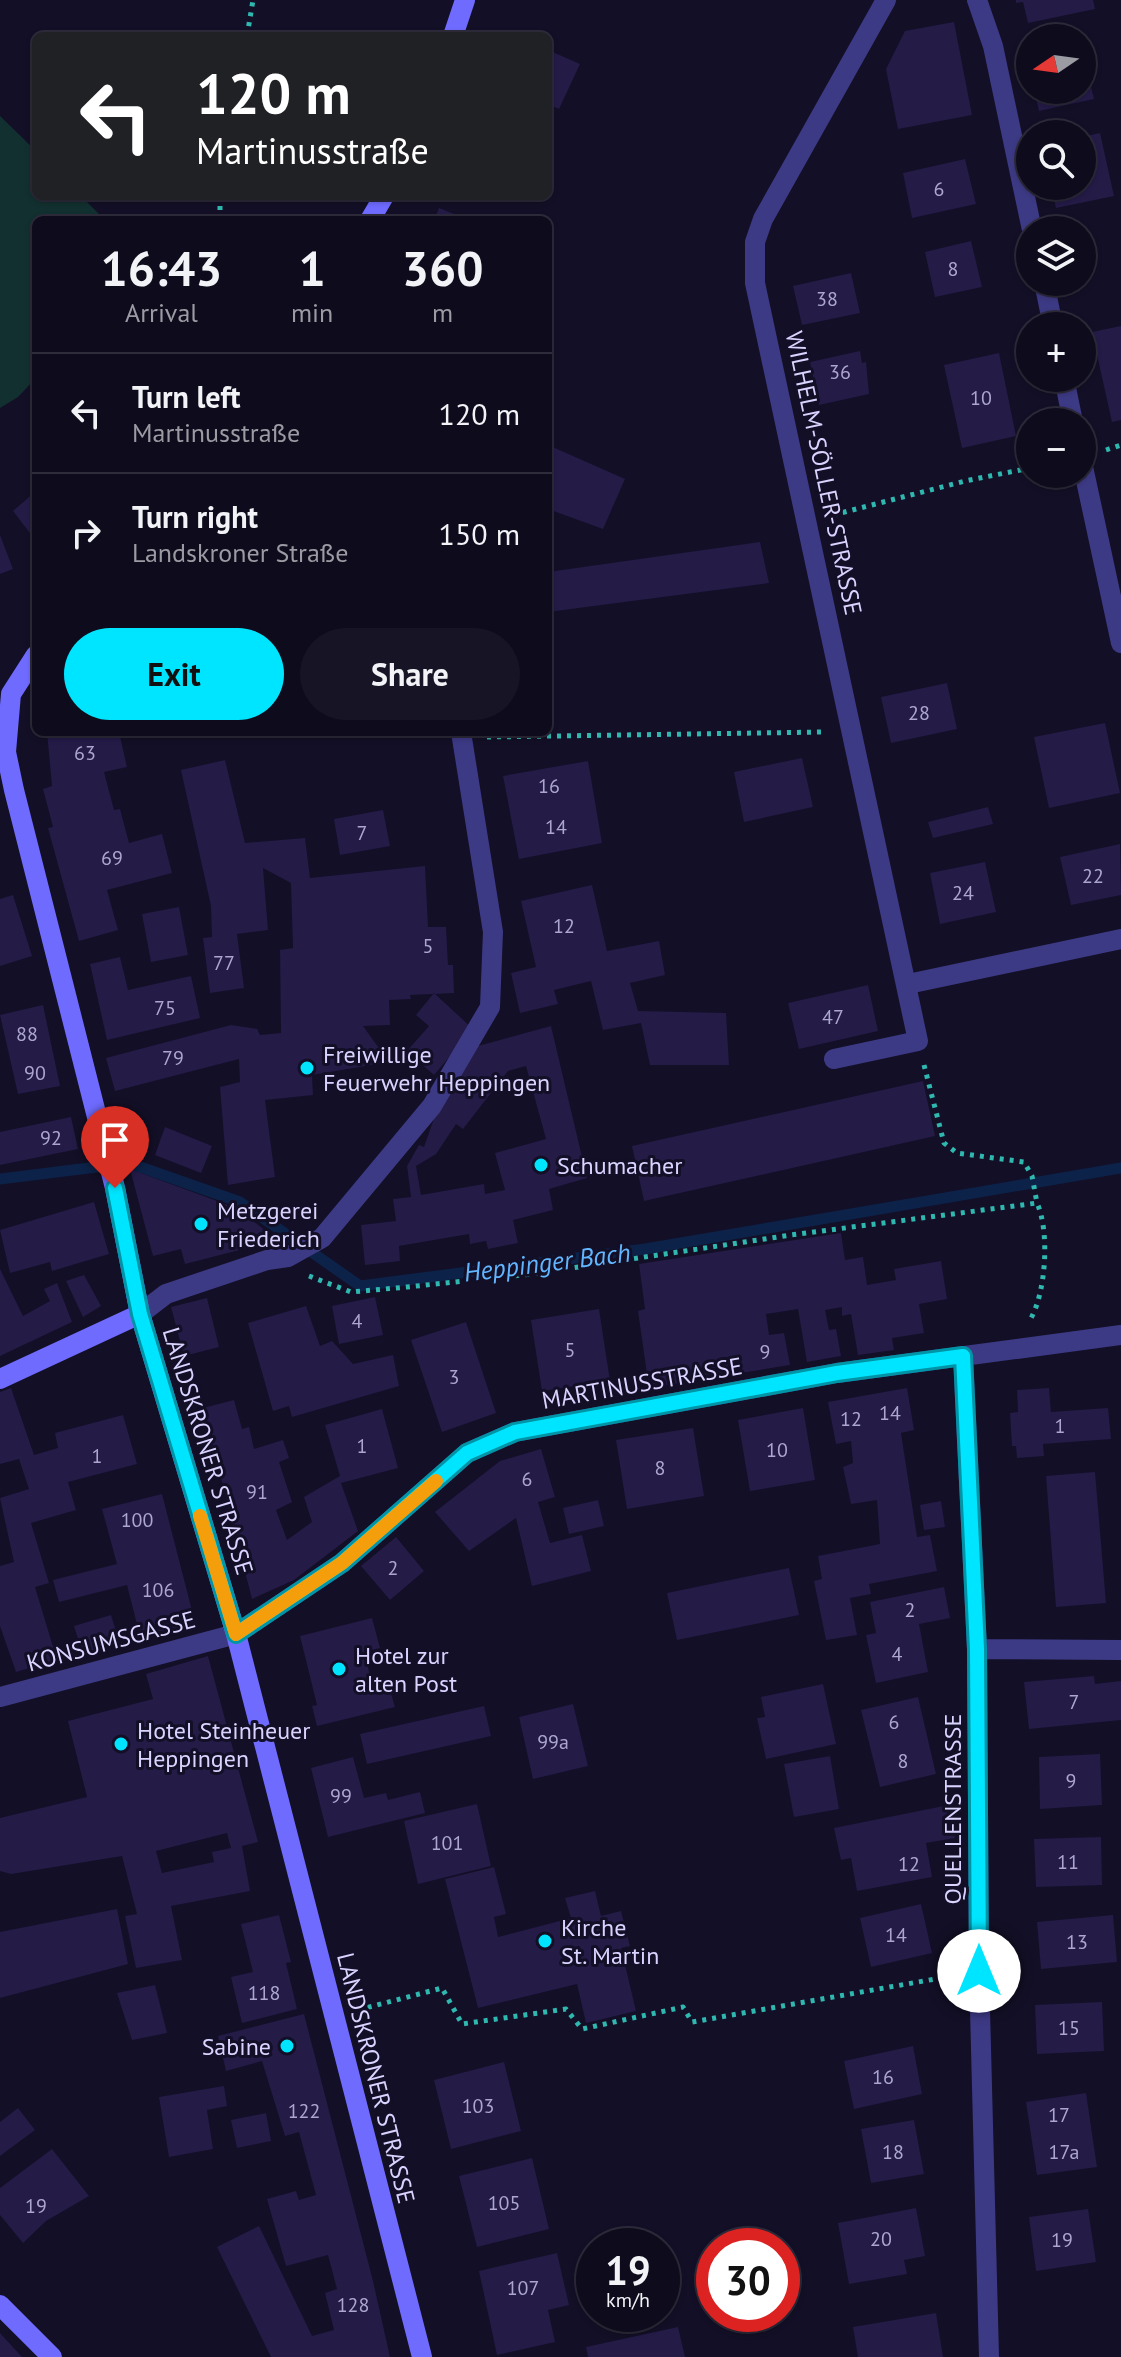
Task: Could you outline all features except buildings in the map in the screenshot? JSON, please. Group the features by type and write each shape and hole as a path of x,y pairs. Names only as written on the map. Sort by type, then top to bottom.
{"main road":[{"path":"454,32 465,0"},
{"name":"LANDSKRONER STRASSE","path":"32,661 11,694 6,752 115,1188 140,1314 236,1634 422,2357"},
{"path":"0,1379 140,1314"},
{"path":"0,2305 52,2357"}],"street":[{"name":"WILHELM-SÖLLER-STRASSE","path":"886,0 763,219 755,242 755,283 809,521 918,1041"},
{"path":"977,0 993,46 1029,216"},
{"path":"1088,488 1121,643"},
{"path":"140,1314 166,1294 277,1259 322,1238 432,1106 490,1007 493,932 462,736"},
{"path":"908,984 1121,939"},
{"path":"834,1059 918,1041"},
{"name":"MARTINUSSTRASSE","path":"236,1634 342,1563 467,1453 515,1432 837,1373 1121,1335"},
{"name":"QUELLENSTRASSE","path":"963,1356 977,1649 979,1971 989,2357"},
{"name":"KONSUMSGASSE","path":"0,1697 236,1634"},
{"path":"977,1649 1121,1650"}],"path":[{"path":"248,32 253,0"},
{"path":"809,521 1016,471"},
{"path":"552,734 854,732"},
{"path":"918,1041 944,1143 957,1153 1024,1162 1032,1176 1037,1203 1045,1221 1040,1303 1012,1348"},
{"path":"277,1259 351,1292 532,1274 791,1235 1037,1203"},
{"path":"334,2016 442,1988 462,2024 566,2009 582,2029 683,2007 692,2022 979,1971"}],"green space":[{"path":"0,116 32,147 32,200 85,200 101,216 32,216 32,382 18,397 0,408"}],"waterway":[{"name":"Heppinger Bach","path":"0,1179 129,1163 240,1202 360,1286 645,1249 1121,1168"}],"slow traffic":[{"path":"200,1516 236,1634 342,1563 436,1481"}],"place":[{"name":"Freiwillige Feuerwehr Heppingen","path":"307,1068"},
{"name":"Schumacher","path":"541,1165"},
{"name":"Metzgerei Friederich","path":"201,1224"},
{"name":"Hotel zur alten Post","path":"339,1669"},
{"name":"Hotel Steinheuer Heppingen","path":"121,1744"},
{"name":"Kirche St. Martin","path":"545,1941"},
{"name":"Sabine","path":"287,2046"}],"route":[{"path":"115,1188 140,1314 236,1634 342,1563 467,1453 515,1432 837,1373 963,1356 977,1649 979,1971"}]}
